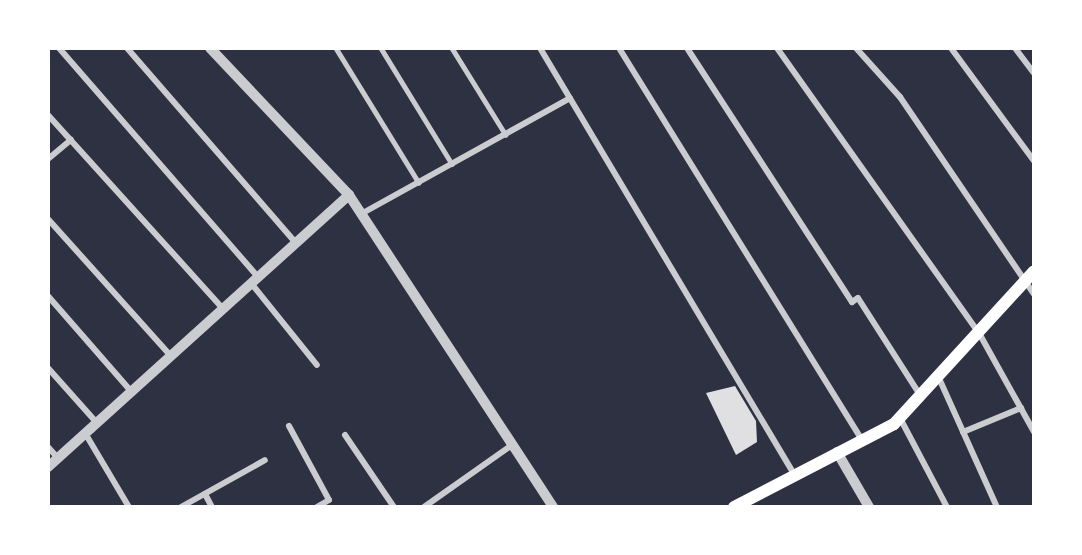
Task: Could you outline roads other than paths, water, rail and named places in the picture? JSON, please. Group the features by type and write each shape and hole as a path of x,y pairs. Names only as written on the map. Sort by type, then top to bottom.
{"main road":[{"path":"734,507 894,424 1034,271"}],"street":[{"path":"59,48 255,280 317,365"},
{"path":"127,48 296,243"},
{"path":"210,48 349,195 553,507"},
{"path":"540,48 795,475"},
{"path":"619,48 863,440"},
{"path":"687,48 852,302 858,298 920,396"},
{"path":"777,48 979,333 1034,432"},
{"path":"856,48 900,97 1034,294"},
{"path":"951,48 1034,161"},
{"path":"1016,48 1034,73"},
{"path":"361,214 570,98"},
{"path":"48,115 223,309"},
{"path":"48,159 71,140"},
{"path":"48,467 349,195"},
{"path":"48,219 171,356"},
{"path":"48,296 131,391"},
{"path":"48,368 97,423"},
{"path":"938,376 997,507"},
{"path":"963,432 1021,408"},
{"path":"900,417 947,507"},
{"path":"289,426 329,500 317,507"},
{"path":"85,433 129,507"},
{"path":"345,435 394,507"},
{"path":"424,507 512,445"},
{"path":"48,447 58,458"},
{"path":"837,452 869,507"},
{"path":"181,507 266,460"},
{"path":"205,494 213,507"}],"lane":[{"path":"336,48 419,183"},
{"path":"381,48 452,164"},
{"path":"452,48 506,135"}]}
